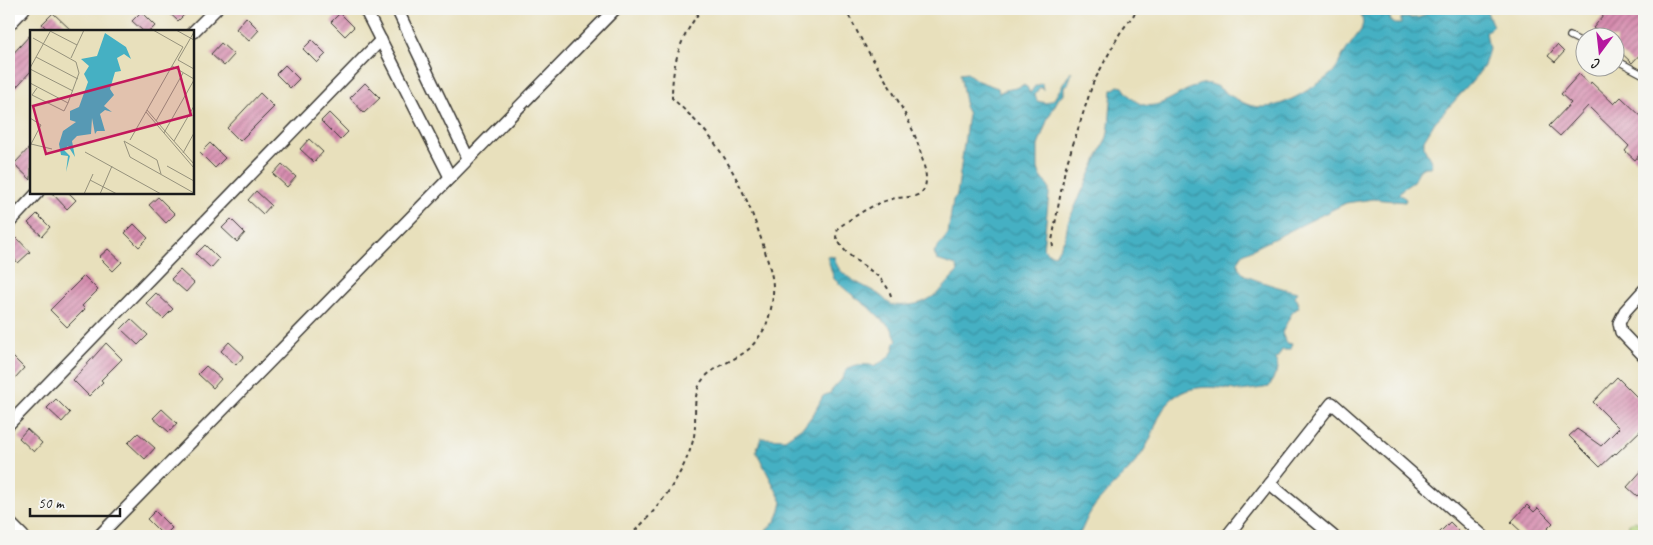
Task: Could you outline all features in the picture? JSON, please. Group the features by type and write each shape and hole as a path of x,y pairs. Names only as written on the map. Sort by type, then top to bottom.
{"street":[{"path":"9,24 24,9"},
{"path":"194,31 216,9"},
{"path":"366,9 450,177"},
{"path":"397,9 468,158"},
{"path":"99,536 615,9"},
{"path":"9,424 381,40"},
{"path":"9,223 36,194"},
{"path":"1644,290 1625,311 1618,323 1621,332 1644,356"},
{"path":"1227,536 1332,403 1483,536"},
{"path":"1269,483 1333,536"},
{"path":"9,522 23,536"}],"lane":[{"path":"1570,36 1576,39"},
{"path":"1626,65 1644,75"}],"path":[{"path":"629,536 659,503 678,476 694,436 696,398 699,384 706,375 748,349 764,330 774,287 771,270 746,198 719,149 672,98 674,64 680,45 688,28 702,9"},
{"path":"845,9 901,105 914,132 926,174 922,191 915,195 882,202 838,228 836,237 842,247 852,257 883,280 889,288 891,296"},
{"path":"1053,247 1052,241 1065,169 1090,91 1110,49 1138,9"}],"green space":[{"path":"1635,521 1644,525 1644,536 1627,536 1629,523"}],"water":[{"path":"1360,9 1391,9 1389,14 1391,21 1395,24 1401,24 1401,18 1420,17 1428,9 1479,9 1487,12 1493,26 1486,32 1489,49 1484,66 1472,82 1435,122 1424,140 1424,148 1432,163 1430,167 1421,169 1411,183 1400,191 1399,194 1406,199 1405,202 1373,199 1346,203 1243,254 1238,264 1245,275 1270,285 1298,292 1295,296 1299,307 1291,314 1282,333 1286,343 1292,344 1290,350 1282,350 1276,360 1278,369 1269,387 1239,391 1201,388 1186,391 1172,399 1159,417 1142,453 1094,507 1079,536 759,536 775,522 782,502 756,451 761,438 785,439 805,425 823,396 830,393 842,379 848,368 859,365 874,366 889,357 897,340 892,329 834,279 827,256 835,257 836,264 846,275 893,305 914,304 926,301 941,290 958,271 956,266 937,260 934,252 948,234 953,200 957,195 968,114 964,106 960,74 967,73 978,81 998,88 999,93 1023,85 1027,87 1030,93 1035,86 1042,83 1043,90 1040,87 1035,94 1037,101 1046,103 1054,99 1071,71 1068,84 1064,86 1064,95 1059,98 1048,118 1038,146 1038,168 1040,175 1049,187 1043,248 1048,253 1055,255 1065,238 1068,222 1107,137 1112,90 1118,86 1123,87 1139,103 1156,105 1199,84 1209,84 1215,85 1229,95 1250,105 1266,107 1281,104 1323,81 1334,71 1361,30 1363,23"}],"building":[{"path":"165,9 190,9 178,21"},
{"path":"1609,9 1641,9 1644,12 1644,50 1632,63 1626,57 1626,28 1593,28"},
{"path":"141,12 155,26 151,30 142,30 132,21"},
{"path":"53,13 71,30 48,30 42,24"},
{"path":"340,13 354,27 345,36 331,22"},
{"path":"246,17 259,30 249,41 236,29"},
{"path":"30,35 30,72 9,95 9,58"},
{"path":"312,40 326,54 317,63 303,49"},
{"path":"221,43 234,55 224,66 211,54"},
{"path":"1557,45 1564,52 1555,62 1548,56"},
{"path":"285,65 299,79 290,88 276,74"},
{"path":"1576,77 1583,78 1590,84 1591,82 1614,104 1621,97 1644,119 1644,149 1635,160 1625,151 1629,146 1588,106 1560,136 1549,126 1571,103 1561,94"},
{"path":"365,83 380,98 364,113 350,98"},
{"path":"260,93 274,107 240,141 227,128"},
{"path":"329,113 348,132 340,140 321,121"},
{"path":"309,139 323,152 314,162 300,149"},
{"path":"210,143 225,158 215,168 200,153"},
{"path":"30,147 30,179 14,164"},
{"path":"282,164 296,177 287,187 273,174"},
{"path":"256,191 271,205 263,214 248,200"},
{"path":"53,194 70,194 76,200 67,209"},
{"path":"158,197 175,214 166,223 149,205"},
{"path":"37,214 50,227 42,236 28,223"},
{"path":"231,219 245,233 237,242 222,228"},
{"path":"134,224 148,238 139,247 125,233"},
{"path":"17,238 30,252 18,263 9,253 9,246"},
{"path":"205,245 219,259 211,268 196,254"},
{"path":"108,249 122,262 113,271 99,257"},
{"path":"180,270 194,283 186,292 171,279"},
{"path":"84,276 98,290 82,306 85,309 67,327 50,310"},
{"path":"156,293 173,309 163,319 146,303"},
{"path":"131,319 148,335 138,345 121,329"},
{"path":"229,342 244,356 236,365 221,351"},
{"path":"106,343 122,359 101,380 103,382 89,396 73,380"},
{"path":"9,353 24,368 15,378 9,371"},
{"path":"206,366 221,379 213,388 198,374"},
{"path":"1617,377 1644,404 1644,427 1600,467 1569,436 1577,429 1601,446 1619,428 1593,402"},
{"path":"56,399 70,413 62,422 47,408"},
{"path":"162,409 177,423 169,432 153,418"},
{"path":"27,429 42,443 34,452 19,438"},
{"path":"138,433 155,448 145,459 128,443"},
{"path":"1644,468 1644,489 1637,496 1627,487"},
{"path":"1527,505 1534,512 1538,508 1553,523 1540,536 1526,536 1511,522"},
{"path":"155,511 172,528 164,536 147,519"},
{"path":"1450,522 1464,536 1436,536"}]}
